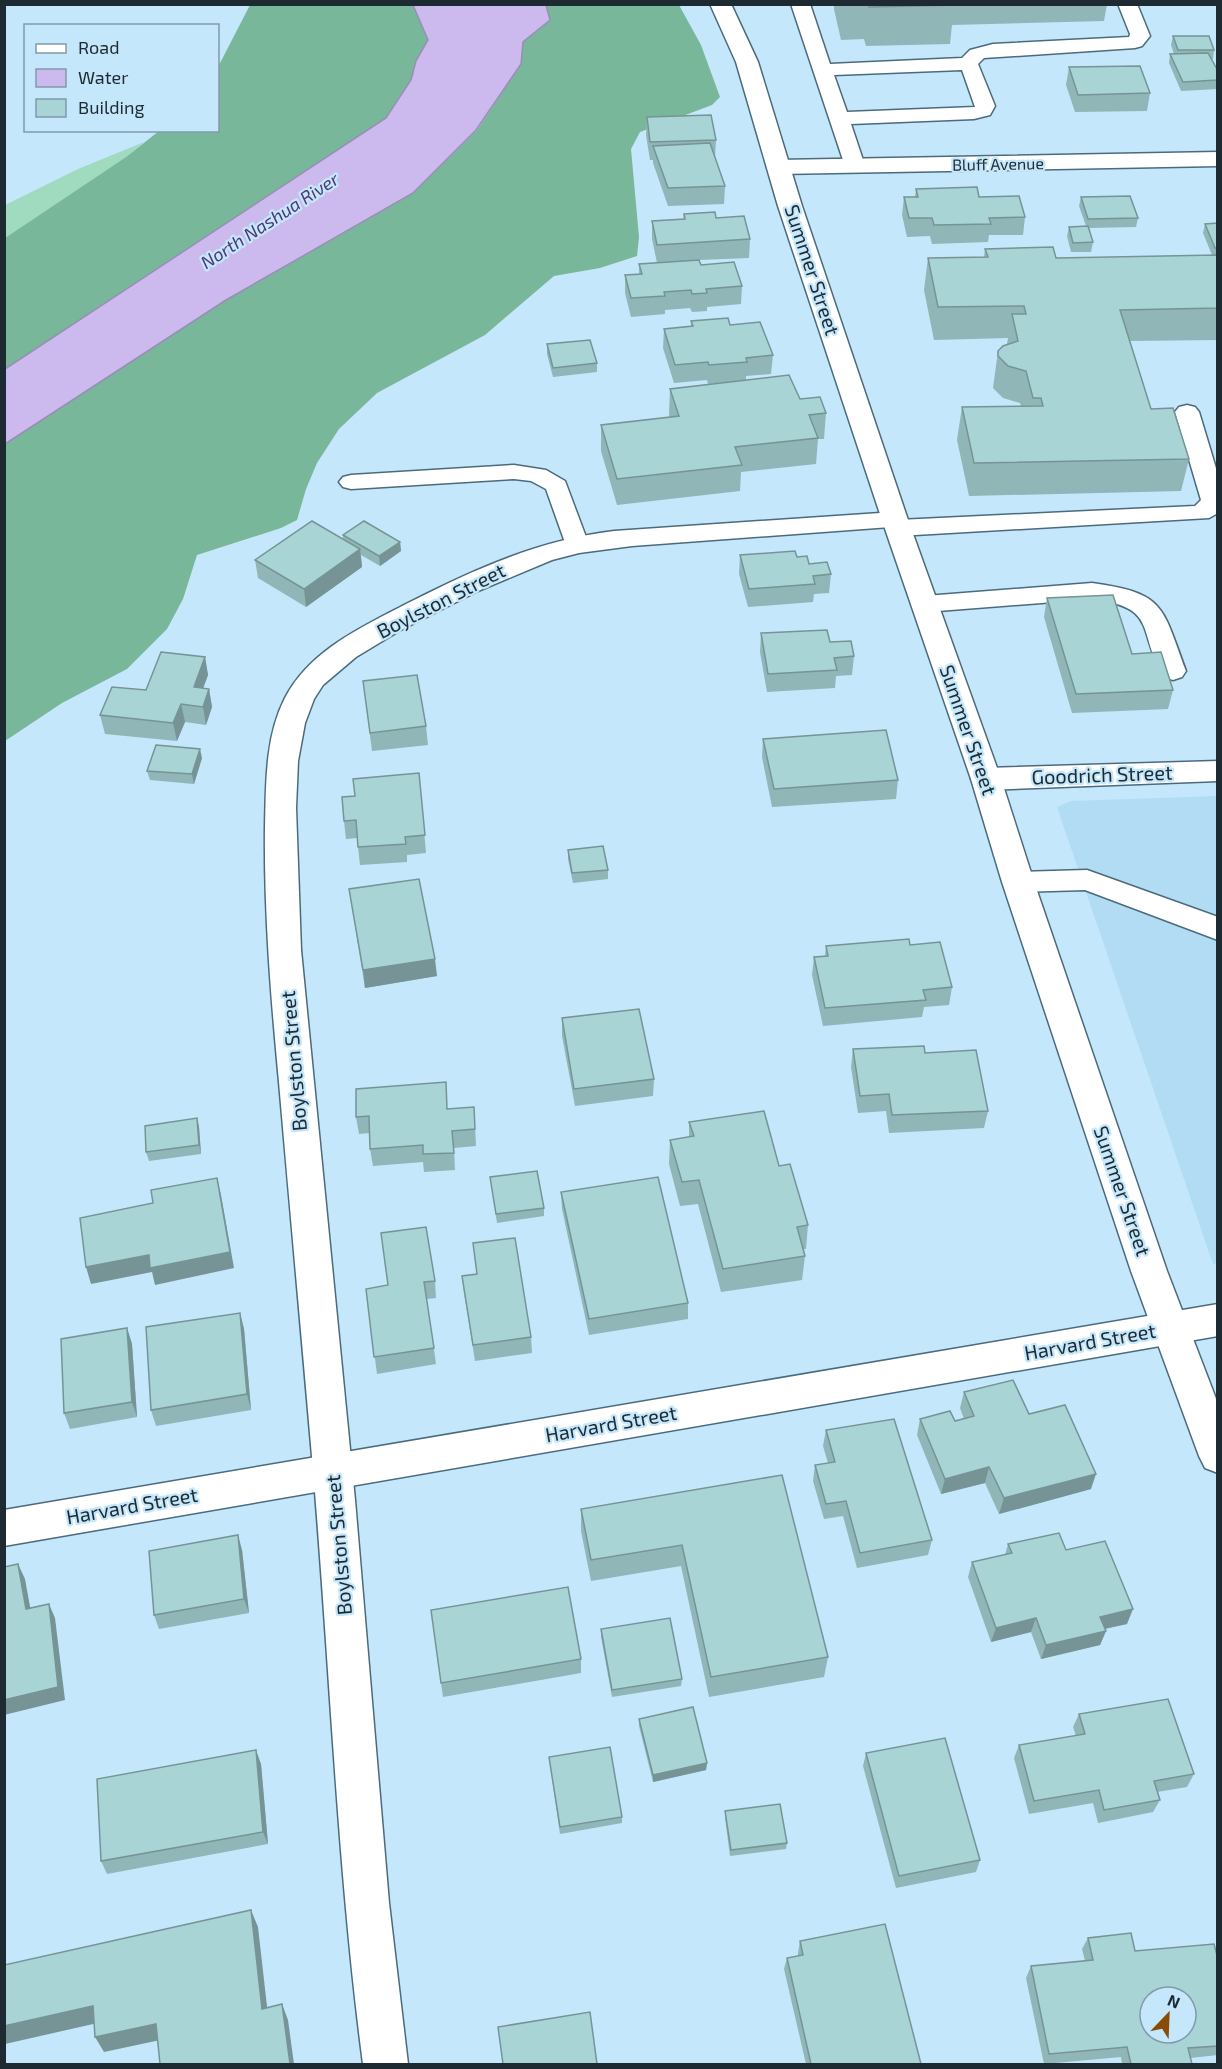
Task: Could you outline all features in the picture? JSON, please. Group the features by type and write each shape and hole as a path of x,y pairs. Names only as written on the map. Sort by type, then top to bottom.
{"street":[{"name":"Summer Street","path":"720,4 747,62 778,167 897,524 986,779 1018,882 1169,1328 1218,1456"},
{"name":"Bluff Avenue","path":"778,167 1218,159"},
{"name":"Boylston Street","path":"385,2064 371,1955 333,1472 285,955 281,818 282,768 291,721 299,698 319,671 395,621 500,569 539,555 577,545 663,536 897,524"},
{"name":"Goodrich Street","path":"986,779 1218,771"},
{"name":"Harvard Street","path":"4,1528 1218,1320"}],"lane":[{"path":"800,4 855,166"},
{"path":"822,70 967,63 977,54 993,50 1135,42 1140,36 1127,4"},
{"path":"839,118 974,114 983,111 985,106 972,68 967,63"},
{"path":"897,524 1200,513 1209,508 1212,496 1187,412"},
{"path":"351,482 514,472 539,475 551,480 557,486 577,545"},
{"path":"925,604 1092,591 1122,595 1140,603 1152,615 1173,671"},
{"path":"1018,882 1087,880 1218,929"}],"shaded area":[{"path":"1217,796 1217,1263 1213,1264 1057,807 1071,801"}],"green space":[{"path":"250,5 413,5 428,40 416,61 411,80 386,118 5,369 5,238 126,157 158,132 219,132 219,65"},
{"path":"546,5 679,5 701,45 720,97 712,105 640,132 631,149 639,237 637,256 600,268 554,276 485,335 377,393 339,429 317,463 297,520 281,528 197,555 183,599 167,629 127,669 62,703 5,741 5,444 226,300 413,193 477,130 521,64 523,42 550,20"},
{"path":"144,142 126,157 5,238 5,205 78,169"}],"water":[{"name":"North Nashua River","path":"413,5 546,5 550,20 523,42 521,64 476,130 413,193 226,300 5,444 5,369 386,118 411,80 416,61 428,40"}],"building":[{"path":"868,4 954,4 955,5 869,7"},
{"path":"1173,36 1209,36 1214,50 1178,50"},
{"path":"1208,53 1218,71 1218,80 1183,82 1170,54"},
{"path":"1140,66 1150,93 1078,95 1069,67"},
{"path":"711,115 716,140 650,142 647,117"},
{"path":"710,143 725,186 668,188 653,146"},
{"path":"977,187 979,197 1019,196 1025,217 989,218 991,224 934,225 932,218 909,218 904,197 918,197 916,189"},
{"path":"1130,196 1138,218 1088,219 1081,197"},
{"path":"715,212 716,218 744,216 750,239 657,245 652,221 685,219 684,214"},
{"path":"1218,223 1218,248 1215,248 1205,224"},
{"path":"1088,226 1093,242 1073,243 1069,227"},
{"path":"1053,247 1056,258 1218,255 1218,308 1120,310 1151,409 1173,408 1189,459 974,463 962,407 1043,406 1041,398 1033,398 1026,371 1008,366 998,356 998,351 1003,346 1018,341 1012,314 1026,314 1024,306 938,307 928,258 988,257 985,249"},
{"path":"699,260 701,265 734,262 742,286 706,289 707,293 692,294 691,290 664,292 665,296 631,298 625,275 642,274 639,264"},
{"path":"728,318 730,325 760,322 773,355 746,358 747,362 675,365 664,329 693,326 691,321"},
{"path":"590,340 597,363 553,368 547,344"},
{"path":"789,375 800,399 820,397 826,413 809,415 818,438 735,447 742,465 617,479 601,425 679,416 670,389"},
{"path":"312,521 360,549 304,589 255,560"},
{"path":"364,521 400,542 379,556 343,535"},
{"path":"795,551 797,557 807,556 809,564 827,562 831,574 813,576 815,584 749,589 740,555"},
{"path":"1113,595 1132,654 1161,652 1173,690 1076,694 1047,598"},
{"path":"827,630 830,642 851,641 854,656 834,658 837,670 768,674 761,633"},
{"path":"161,652 205,657 194,687 209,689 203,707 181,704 173,723 100,715 112,687 146,690"},
{"path":"417,675 426,726 370,733 363,681"},
{"path":"886,730 898,780 774,789 763,739"},
{"path":"156,745 200,749 192,774 147,771"},
{"path":"419,773 425,835 405,837 406,844 358,847 356,820 344,821 342,797 355,796 353,779"},
{"path":"603,846 608,870 572,873 568,850"},
{"path":"419,879 435,959 363,970 349,889"},
{"path":"909,939 910,945 940,942 952,987 923,990 926,1000 825,1008 814,957 828,956 826,946"},
{"path":"639,1009 654,1079 574,1089 562,1018"},
{"path":"924,1046 925,1053 976,1050 988,1111 892,1115 889,1094 860,1096 853,1049"},
{"path":"446,1082 447,1109 474,1107 475,1129 452,1131 454,1153 423,1154 423,1145 370,1149 369,1116 356,1117 356,1089"},
{"path":"764,1111 779,1166 790,1164 808,1225 797,1227 805,1256 723,1269 699,1180 682,1182 670,1140 694,1136 689,1122"},
{"path":"197,1118 199,1145 146,1152 145,1126"},
{"path":"537,1171 544,1208 496,1214 490,1177"},
{"path":"658,1177 688,1303 589,1319 561,1192"},
{"path":"217,1178 230,1252 150,1268 149,1255 86,1267 80,1218 153,1203 151,1190"},
{"path":"426,1227 435,1281 424,1282 434,1348 374,1357 366,1289 388,1285 381,1233"},
{"path":"515,1238 531,1337 473,1345 462,1276 477,1274 473,1243"},
{"path":"240,1313 247,1394 151,1410 146,1327"},
{"path":"127,1328 132,1402 64,1413 61,1339"},
{"path":"1013,1380 1029,1414 1065,1405 1096,1474 1004,1498 989,1467 945,1479 920,1419 950,1411 955,1421 974,1416 964,1392"},
{"path":"894,1419 932,1540 860,1553 846,1501 826,1504 815,1465 835,1462 826,1430"},
{"path":"782,1475 828,1657 711,1677 682,1545 591,1560 581,1509"},
{"path":"1059,1533 1066,1550 1105,1541 1133,1609 1100,1617 1106,1631 1046,1645 1036,1618 996,1628 972,1562 1012,1553 1008,1544"},
{"path":"238,1535 244,1599 154,1615 149,1551"},
{"path":"18,1564 26,1609 49,1604 58,1687 4,1700 4,1567"},
{"path":"568,1587 581,1659 441,1683 431,1610"},
{"path":"670,1618 682,1679 612,1690 601,1629"},
{"path":"1168,1699 1194,1774 1154,1781 1160,1800 1104,1810 1099,1790 1034,1801 1019,1745 1085,1734 1079,1714"},
{"path":"693,1707 707,1763 653,1775 639,1719"},
{"path":"945,1738 980,1860 899,1876 866,1753"},
{"path":"610,1747 622,1817 560,1827 549,1757"},
{"path":"256,1750 263,1832 101,1861 97,1779"},
{"path":"780,1804 787,1843 731,1850 725,1811"},
{"path":"251,1910 262,2009 282,2004 290,2064 160,2064 156,2024 95,2037 93,2006 4,2026 4,1965"},
{"path":"885,1924 921,2064 811,2064 787,1958 803,1955 800,1941"},
{"path":"1131,1933 1135,1951 1214,1944 1218,1959 1218,2046 1188,2048 1192,2064 1131,2064 1127,2047 1049,2054 1031,1966 1093,1960 1088,1938"},
{"path":"590,2012 597,2064 503,2064 498,2027"}]}
